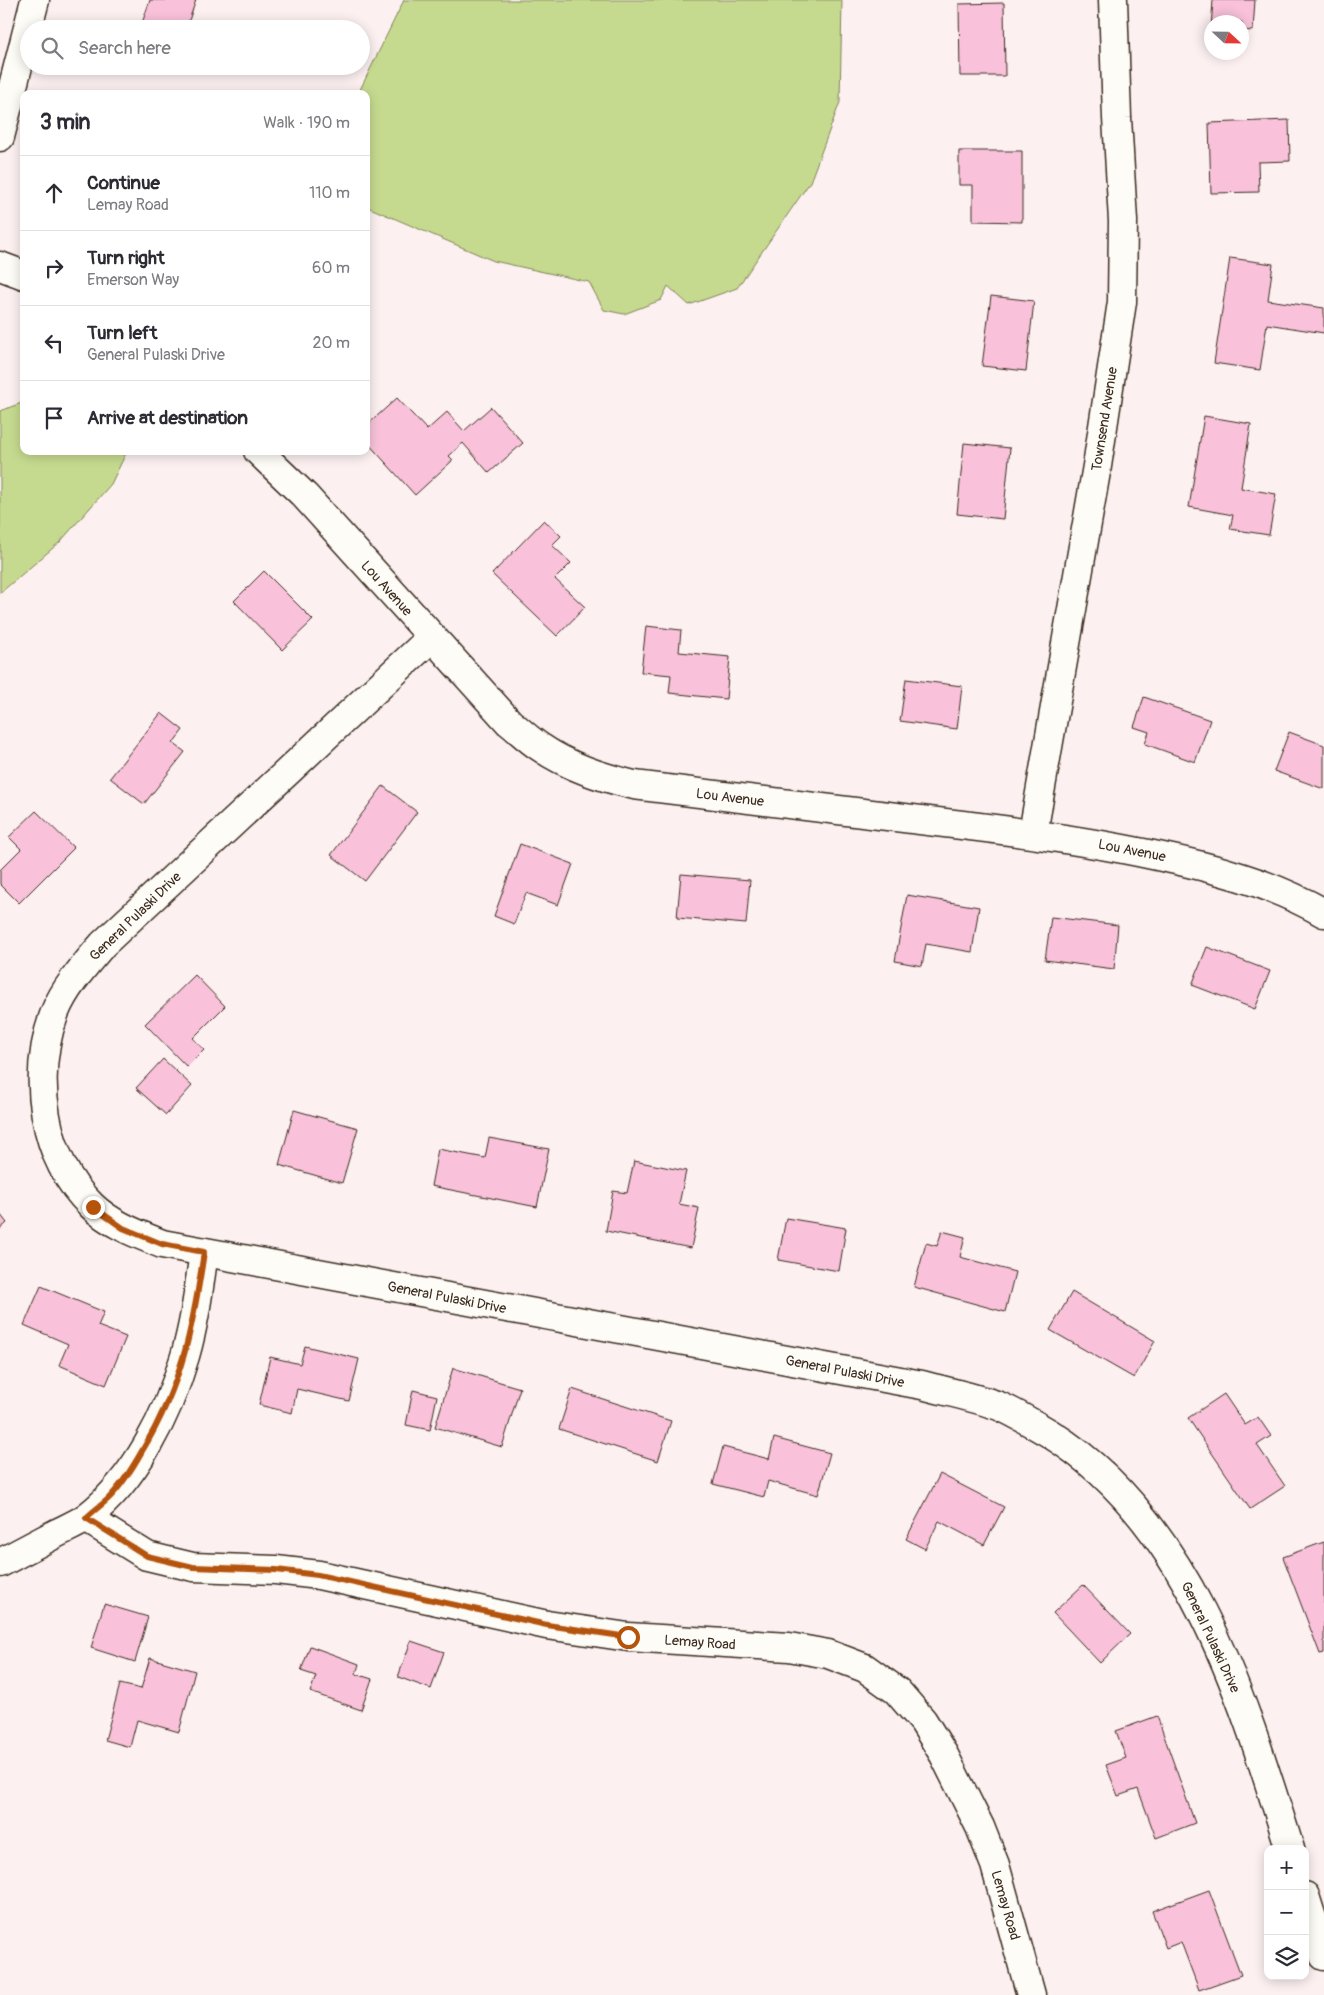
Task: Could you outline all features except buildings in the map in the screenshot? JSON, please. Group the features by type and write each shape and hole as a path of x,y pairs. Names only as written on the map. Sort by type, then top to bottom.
{"street":[{"path":"30,20 35,0"},
{"name":"Townsend Avenue","path":"1033,833 1095,476 1122,302 1123,221 1116,118 1113,0"},
{"path":"0,137 20,59"},
{"path":"0,266 20,274"},
{"name":"Lou Avenue","path":"262,455 305,496 509,722 539,747 569,764 602,777 634,785 1033,833 1109,845 1196,864 1272,888 1324,913"},
{"name":"General Pulaski Drive","path":"432,637 103,944 77,975 56,1011 44,1052 43,1094 51,1136 68,1178 93,1207 123,1228 162,1244 922,1385 1000,1406 1036,1425 1071,1447 1108,1478 1131,1502 1178,1569 1198,1604 1233,1679 1261,1755 1289,1845"},
{"path":"0,1563 86,1518 109,1498 134,1465 155,1430 187,1347 194,1318 204,1252"},
{"name":"Lemay Road","path":"86,1518 147,1556 193,1567 276,1570 318,1575 547,1625 628,1637 789,1647 828,1654 866,1668 897,1691 923,1722 948,1763 980,1827 995,1865 1031,1995"},
{"path":"1309,1909 1324,1956"}],"green space":[{"path":"404,0 842,0 840,102 810,182 737,288 689,305 668,286 661,300 624,314 604,310 589,282 494,261 370,208 370,90 360,90 367,75 370,75 370,69"},
{"path":"20,404 20,455 125,455 111,484 60,542 0,593 0,411"}],"route":[{"path":"93,1207 123,1228 162,1244 204,1252 194,1318 184,1357 171,1394 155,1430 134,1465 109,1498 86,1518 147,1556 193,1567 276,1570 318,1575 547,1625 628,1637"}]}
